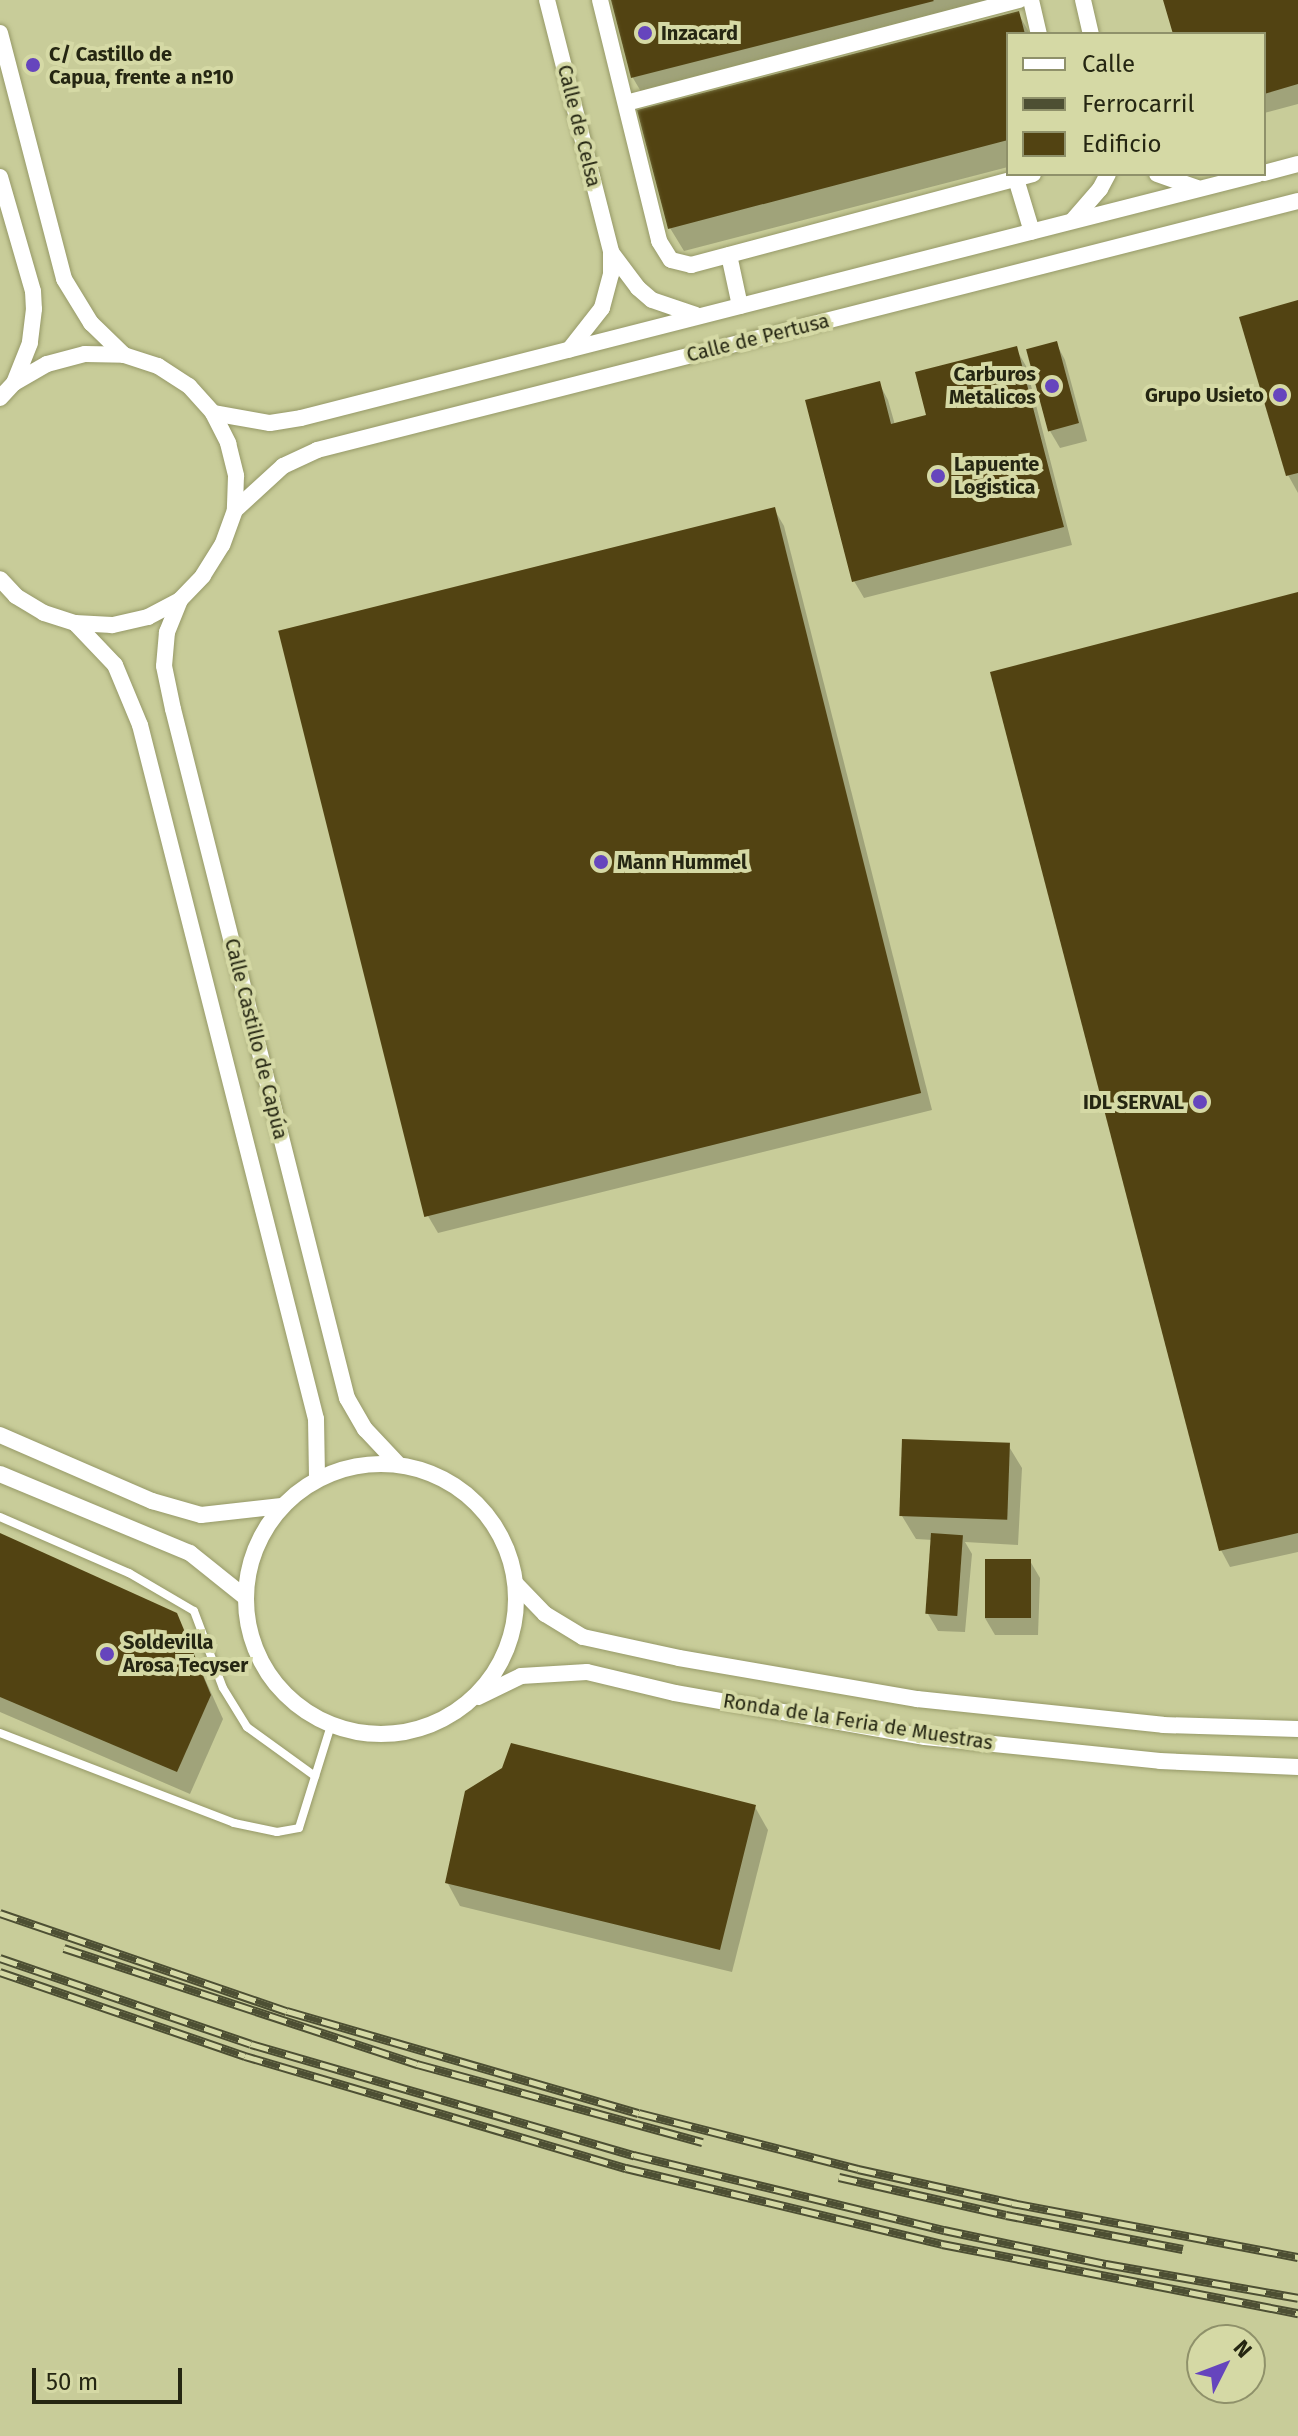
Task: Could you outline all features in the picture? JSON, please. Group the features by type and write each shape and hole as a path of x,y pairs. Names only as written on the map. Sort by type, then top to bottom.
{"street":[{"name":"Calle de Celsa","path":"547,0 611,252 608,291 602,308 569,350"},
{"path":"600,0 659,241 671,260 691,265 1026,176"},
{"path":"626,103 1020,0"},
{"path":"1031,0 1039,32"},
{"path":"1083,0 1091,32"},
{"path":"0,33 64,279 91,323 124,355 168,372 189,386 213,413 228,443 234,465 235,510 222,545 203,576 180,600 148,617 124,622 75,623 44,613 16,596 0,579"},
{"name":"Calle de Pertusa","path":"1266,172 1298,164"},
{"path":"1072,220 1100,189 1107,176"},
{"path":"1162,176 1198,189"},
{"name":"Calle de Pertusa","path":"213,413 252,421 287,422 1249,176"},
{"path":"0,177 33,291 34,326 14,383"},
{"path":"1016,179 1032,232"},
{"name":"Calle de Pertusa","path":"235,510 283,466 317,450 1298,201"},
{"name":"Calle de Celsa","path":"611,252 638,288 652,300 701,316"},
{"path":"729,255 740,306"},
{"path":"0,398 14,383 47,364 72,357 124,355"},
{"name":"Calle Castillo de Capúa","path":"180,600 167,632 164,666 177,724 347,1398 365,1429 397,1463"},
{"name":"Calle Castillo de Capúa","path":"75,623 115,665 140,725 316,1419 317,1478"},
{"path":"0,1435 138,1496 201,1515 281,1506"},
{"name":"Ronda de la Feria de Muestras","path":"473,1699 500,1666 505,1653 514,1627 516,1584 507,1549 481,1508 464,1491 432,1473 397,1463 348,1466 317,1478 281,1506 257,1543 249,1564 245,1597 248,1630 260,1660 278,1688 302,1710 331,1725 368,1734 406,1733 442,1721 473,1699 521,1676 587,1672 675,1693 925,1737 1160,1761 1298,1767"},
{"path":"0,1474 73,1508 190,1553 245,1597"},
{"name":"Ronda de la Feria de Muestras","path":"516,1584 545,1614 583,1637 679,1658 917,1699 1163,1725 1298,1729"}],"lane":[{"path":"0,1517 129,1573 194,1611 223,1688 247,1727 315,1776"},
{"path":"0,1733 234,1823 277,1832 299,1828 331,1725"}],"building":[{"path":"611,0 933,0 934,1 631,78"},
{"path":"1163,0 1298,0 1298,84 1266,93 1266,32 1172,32"},
{"path":"1019,11 1024,32 1006,32 1006,141 668,229 637,110"},
{"name":"Grupo Usieto","path":"1298,300 1298,473 1286,476 1239,317"},
{"name":"Carburos Metalicos","path":"1057,341 1079,423 1048,431 1026,349"},
{"name":"Lapuente Logistica","path":"1017,346 1064,527 852,582 805,400 880,381 891,424 926,415 915,372"},
{"name":"Mann Hummel","path":"775,507 921,1093 424,1217 278,631"},
{"name":"IDL SERVAL","path":"1298,592 1298,1533 1219,1551 990,672"},
{"path":"902,1439 1010,1443 1007,1520 899,1516"},
{"name":"Soldevilla Arosa Tecyser","path":"0,1533 177,1613 211,1695 177,1772 0,1697"},
{"path":"931,1533 963,1535 957,1616 925,1614"},
{"path":"985,1559 1031,1559 1031,1618 985,1618"},
{"path":"511,1743 756,1805 720,1950 445,1883 465,1791 502,1768"}],"railway":[{"path":"0,1913 287,2011 639,2113 858,2169 1012,2203 1298,2257"},
{"path":"64,1948 417,2064 703,2142"},
{"path":"0,1958 251,2044 634,2155 944,2230 1106,2264 1298,2298"},
{"path":"0,1972 245,2056 626,2168 942,2244 1298,2313"},
{"path":"839,2177 1006,2215 1183,2249"}],"place":[{"name":"Inzacard","path":"645,33"},
{"name":"C/ Castillo de Capua, frente a nº10","path":"33,65"},
{"name":"Carburos Metalicos","path":"1052,386"},
{"name":"Grupo Usieto","path":"1280,395"},
{"name":"Lapuente Logistica","path":"938,476"},
{"name":"Mann Hummel","path":"601,862"},
{"name":"IDL SERVAL","path":"1200,1102"},
{"name":"Soldevilla Arosa Tecyser","path":"107,1654"}]}
